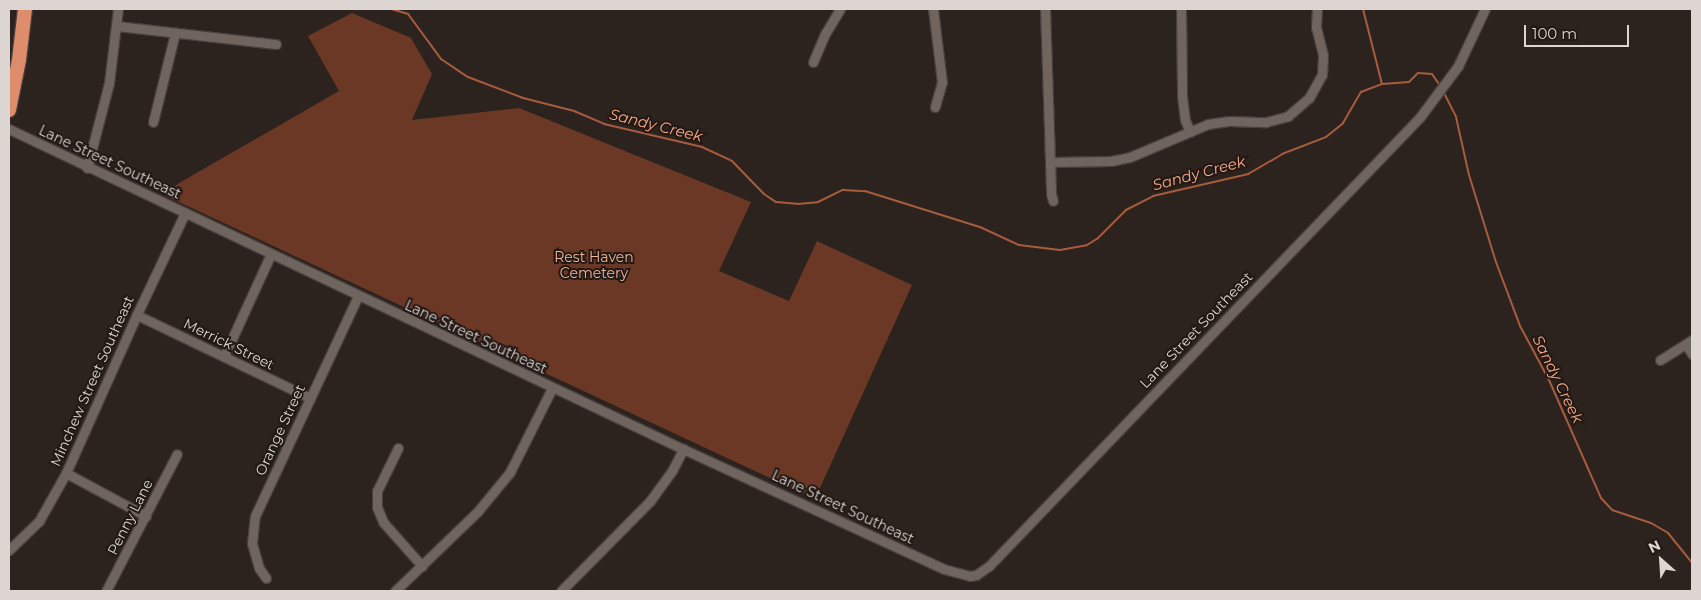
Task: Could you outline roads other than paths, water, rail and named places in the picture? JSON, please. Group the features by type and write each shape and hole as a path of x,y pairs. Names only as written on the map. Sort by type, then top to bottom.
{"highway":[{"path":"9,110 19,60 25,9"}],"street":[{"path":"87,168 109,83 118,9"},
{"path":"813,62 825,34 840,9"},
{"path":"933,9 942,82 935,107"},
{"path":"1045,9 1053,201"},
{"path":"1181,9 1182,96 1185,120 1190,132"},
{"path":"1050,162 1111,161 1130,158 1208,124 1229,121 1275,121 1297,110 1316,88 1322,75 1323,55 1316,35 1318,9"},
{"name":"Lane Street Southeast","path":"9,129 87,168 683,449 944,569 956,574 976,574 985,570 996,559 1420,117 1446,84 1468,47 1485,9"},
{"path":"117,26 276,44"},
{"path":"153,122 175,34"},
{"name":"Minchew Street Southeast","path":"9,550 38,521 66,473 185,213"},
{"path":"224,356 271,254"},
{"name":"Orange Street","path":"266,578 259,568 253,551 251,536 253,522 358,296"},
{"name":"Merrick Street","path":"137,315 310,398"},
{"path":"1660,360 1689,342 1692,354"},
{"path":"395,591 478,511 510,472 552,388"},
{"path":"398,448 377,491 377,507 383,522 422,566"},
{"path":"561,591 650,501 672,471 683,449"},
{"name":"Penny Lane","path":"106,591 177,454"},
{"path":"66,473 146,516"}],"waterway":[{"name":"Sandy Creek","path":"391,9 408,14 441,59 468,77 523,98 574,111 604,124 702,147 732,161 764,194 776,202 797,204 818,202 843,190 865,191 980,227 1019,245 1060,250 1087,245 1098,238 1126,210 1153,196 1248,174 1282,154 1326,137 1343,123 1361,92 1382,84 1409,82 1418,73 1432,74 1439,84"},
{"path":"1363,9 1382,84"},
{"name":"Sandy Creek","path":"1443,91 1456,117 1469,175 1496,262 1520,326 1549,380 1601,498 1612,510 1651,523 1668,533 1692,563"}],"park label":[{"name":"Rest Haven Cemetery","path":"594,266"}]}
